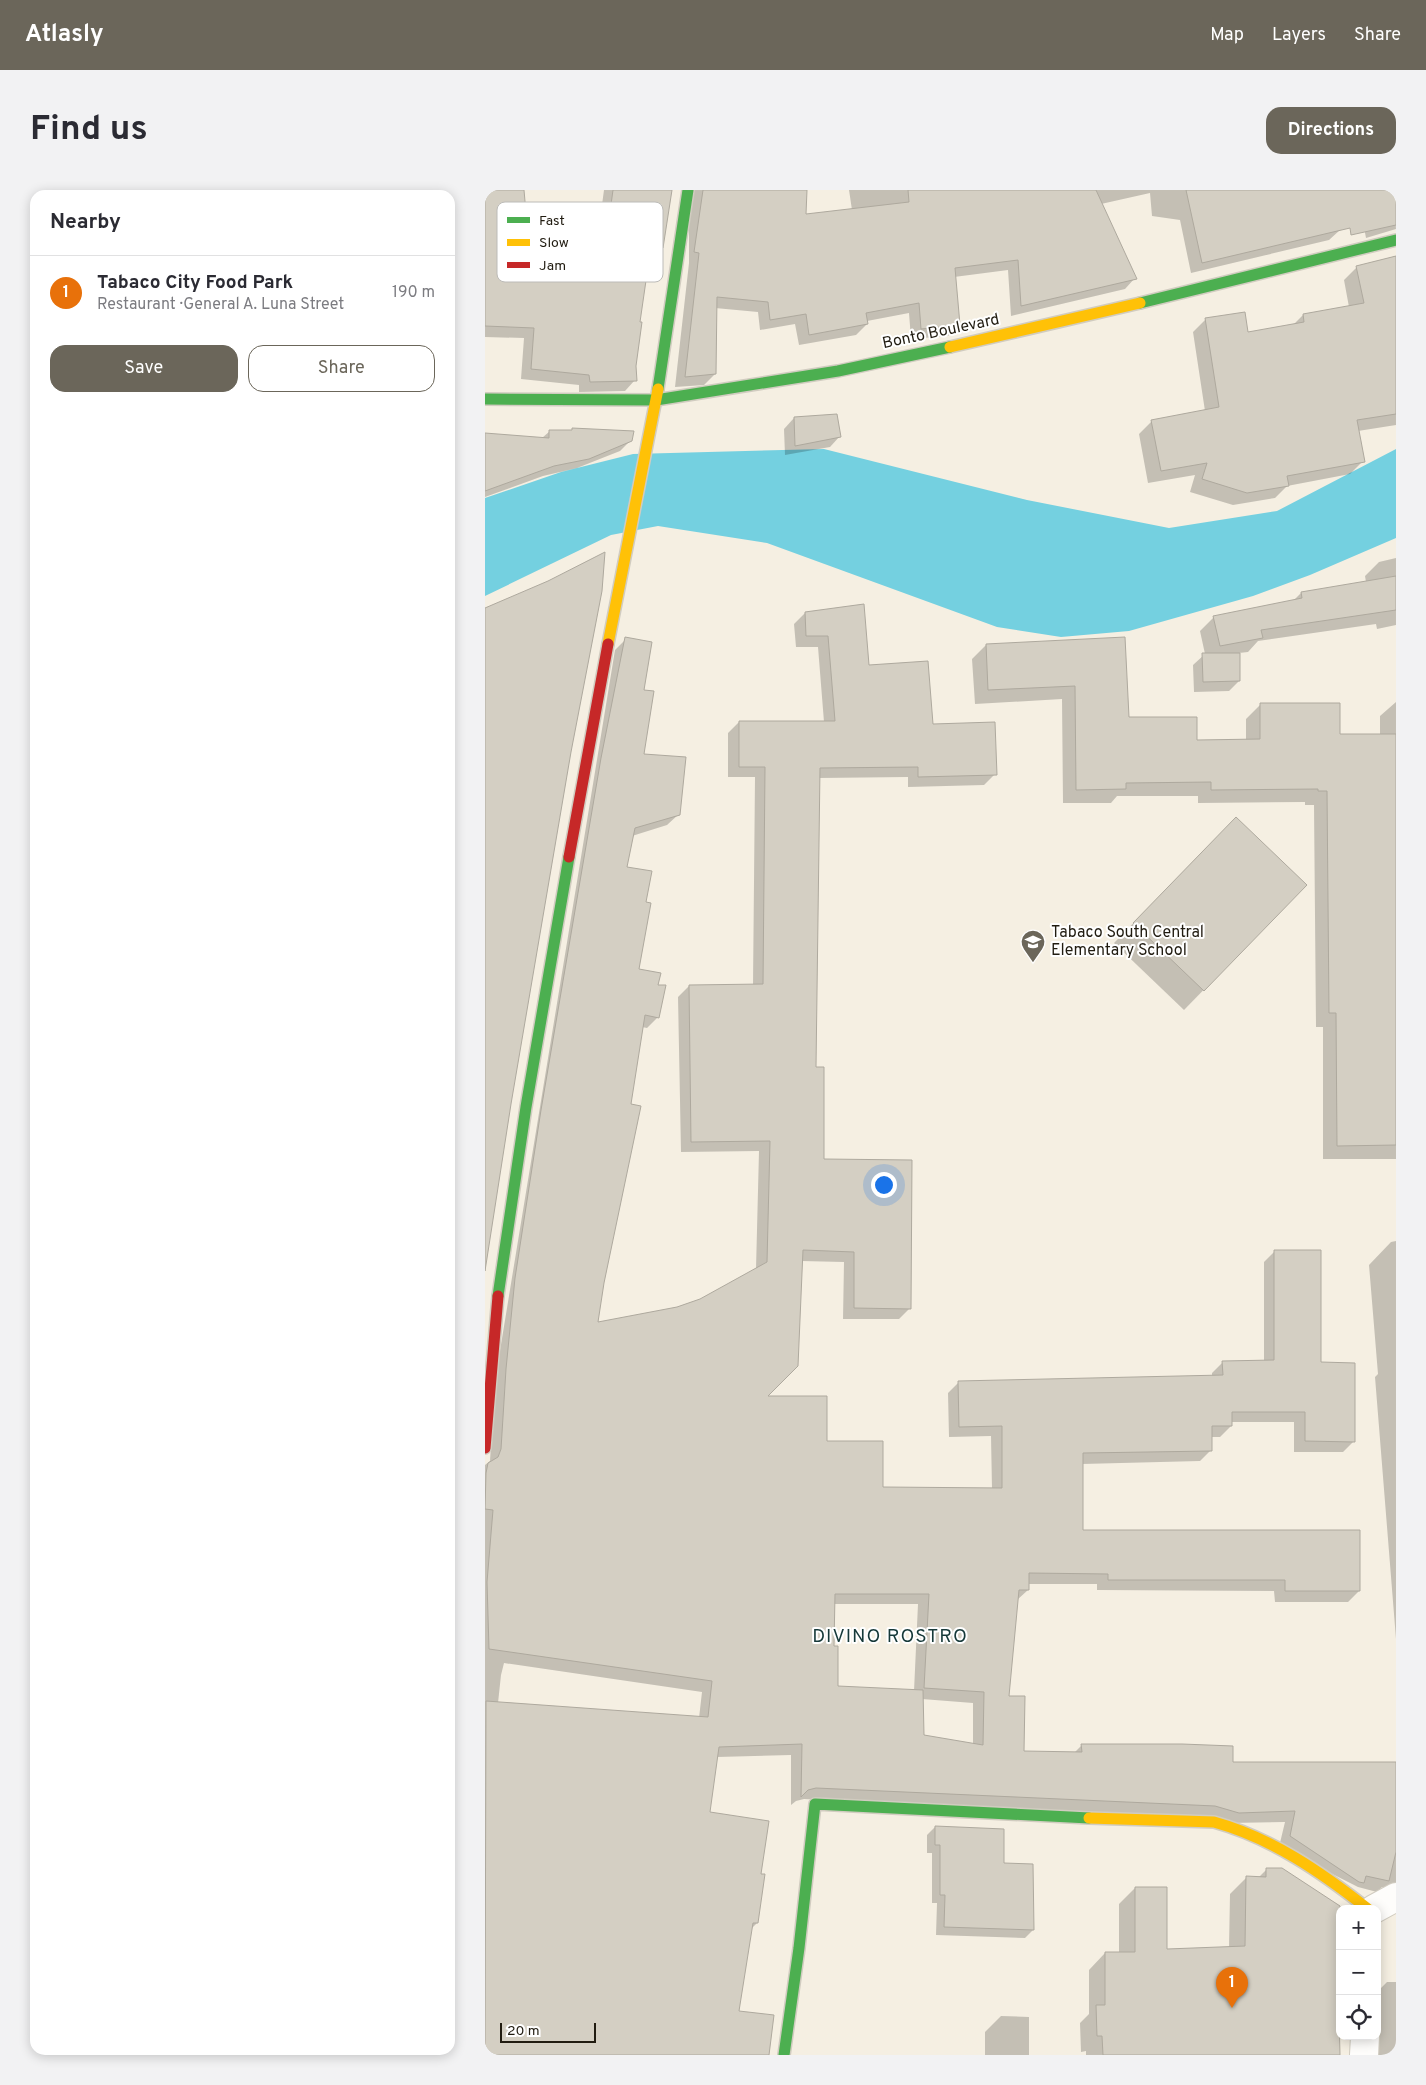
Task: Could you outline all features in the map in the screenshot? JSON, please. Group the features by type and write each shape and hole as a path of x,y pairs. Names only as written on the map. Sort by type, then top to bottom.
{"street":[{"path":"485,1448 490,1368 492,1274 583,772 630,542 656,400 687,190"},
{"name":"Bonto Boulevard","path":"485,399 656,400 838,371 1024,331 1396,240"},
{"path":"784,2055 799,1948 815,1804 1111,1819 1214,1822 1230,1825 1297,1859 1337,1884 1363,1905"},
{"path":"1381,1905 1396,1897"},
{"path":"1364,2055 1365,2040"}],"water":[{"path":"824,449 1027,500 1169,528 1277,511 1396,449 1396,538 1310,575 1253,596 1129,631 1061,637 997,627 767,543 658,526 611,535 485,596 485,498 561,472 633,454"}],"building":[{"path":"485,190 524,190 525,202 497,202 497,282 646,282 636,366 637,381 590,382 589,375 531,369 534,328 485,326"},
{"path":"613,190 672,190 663,248 663,202 611,202"},
{"path":"703,190 807,190 806,214 909,202 908,190 1096,190 1137,279 1021,306 1018,260 955,268 960,325 921,329 919,303 866,313 868,324 809,335 806,314 770,320 768,302 717,297 716,374 685,377 699,253 694,252"},
{"path":"1186,190 1396,190 1396,225 1351,235 1350,228 1202,263"},
{"path":"1396,256 1396,414 1357,420 1365,462 1287,476 1289,486 1247,493 1202,479 1207,463 1161,471 1151,420 1219,407 1205,318 1245,312 1248,332 1304,322 1303,314 1364,303 1356,266"},
{"path":"837,414 841,437 795,446 794,417"},
{"path":"572,428 634,431 632,441 589,459 554,466 485,491 485,433 549,438 549,430 572,430"},
{"path":"605,552 602,591 571,752 511,1104 485,1271 485,608 548,581"},
{"path":"1396,576 1396,610 1261,630 1263,638 1220,646 1213,616 1302,598 1301,592"},
{"path":"864,604 869,665 928,661 933,724 995,722 997,775 918,777 918,767 820,768 816,1067 824,1067 824,1159 912,1160 911,1309 854,1308 854,1252 803,1250 798,1366 768,1396 827,1396 827,1441 883,1441 883,1487 1002,1488 1002,1426 959,1427 958,1381 1223,1375 1222,1361 1274,1360 1274,1250 1321,1250 1321,1362 1355,1363 1355,1442 1305,1441 1305,1412 1232,1412 1232,1426 1212,1426 1212,1451 1083,1453 1083,1530 1360,1530 1360,1591 1285,1591 1285,1580 1108,1580 1108,1574 1029,1573 1029,1590 1019,1590 1009,1696 1025,1696 1024,1751 1082,1752 1081,1744 1182,1744 1233,1746 1233,1762 1396,1762 1396,1852 1389,1881 1366,1876 1364,1883 1359,1882 1290,1836 1295,1811 1239,1813 1215,1806 816,1788 808,1790 801,1797 802,1744 719,1747 710,1812 769,1821 761,1874 765,1874 758,1923 753,1923 739,2011 774,2015 769,2055 485,2055 486,1701 708,1717 712,1681 489,1649 487,1582 493,1510 485,1509 486,1473 488,1463 498,1457 501,1449 506,1369 515,1278 541,1110 601,758 625,637 652,642 644,690 654,691 644,754 686,757 680,815 635,828 627,867 652,871 646,902 651,903 639,969 661,973 658,985 666,985 659,1018 645,1015 631,1104 641,1106 604,1283 598,1322 677,1307 700,1299 767,1262 770,1141 691,1142 689,985 763,984 765,767 739,767 739,721 835,721 828,636 806,636 805,612","holes":["835,1594 929,1594 924,1688 984,1692 983,1745 924,1735 923,1690 838,1686 838,1646 834,1646"]},
{"path":"1125,637 1129,717 1197,717 1197,740 1260,739 1260,703 1340,703 1340,734 1396,734 1396,1145 1337,1146 1336,1013 1329,1013 1327,791 1318,791 1318,789 1211,790 1211,782 1126,783 1126,789 1076,790 1075,686 988,690 986,644"},
{"path":"1202,653 1240,653 1240,681 1203,682"},
{"path":"1236,817 1307,885 1204,991 1133,923"},
{"path":"935,1826 1004,1829 1004,1863 1033,1864 1034,1930 944,1927 945,1895 940,1895 940,1845 935,1845"},
{"path":"1266,1868 1282,1868 1338,1905 1336,1905 1336,2040 1340,2040 1340,2055 1103,2055 1102,2036 1097,2036 1096,2005 1105,2005 1105,1952 1135,1952 1135,1887 1167,1887 1167,1949 1245,1946 1246,1876 1266,1877"}],"traffic: fast":[{"path":"658,389 688,190"},
{"path":"1140,303 1396,240"},
{"path":"485,399 656,400 838,371 950,347"},
{"path":"498,1296 526,1107 569,857"},
{"path":"784,2055 799,1948 815,1804 1089,1818"}],"traffic: slow":[{"path":"950,347 1140,303"},
{"path":"608,644 658,389"},
{"path":"1089,1818 1214,1822 1256,1837 1276,1847 1314,1869 1363,1905"}],"traffic: jam":[{"path":"569,857 608,644"},
{"path":"485,1448 498,1296"}],"place":[{"name":"Tabaco South Central Elementary School","path":"1033,963"},
{"name":"Tabaco City Food Park","path":"1232,2008"}],"district":[{"name":"DIVINO ROSTRO","path":"890,1637"}]}
